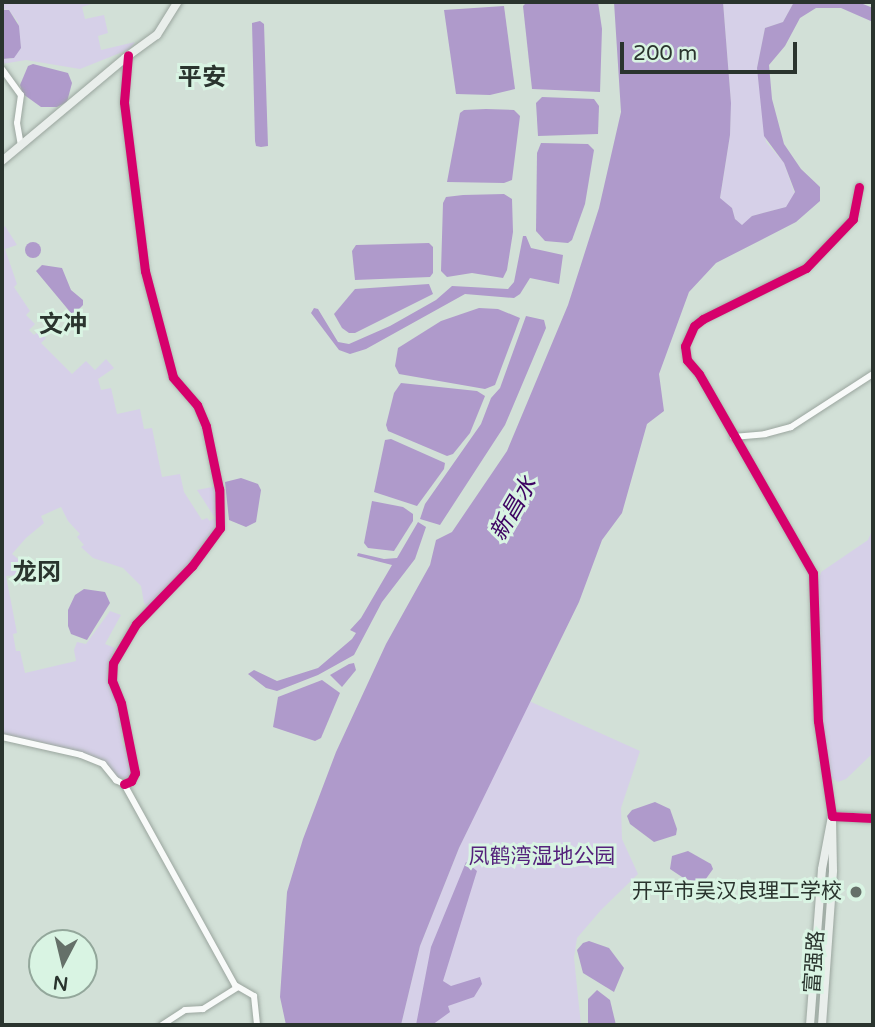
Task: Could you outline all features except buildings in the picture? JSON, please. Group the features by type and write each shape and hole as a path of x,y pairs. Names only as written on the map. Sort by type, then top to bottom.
{"main road":[{"path":"2,161 128,55 160,32 178,2"},
{"path":"832,816 873,818"},
{"name":"富强路","path":"810,1025 822,869 832,816"},
{"name":"富强路","path":"822,1025 833,870 832,816"}],"street":[{"path":"124,784 131,782 135,773 121,703 112,681 113,663 136,624 192,566 220,528 219,489 206,426 197,405 173,377 145,271 124,102 128,55"},
{"path":"2,69 21,95 17,123 21,146"},
{"path":"832,816 818,721 813,573 699,374 687,360 685,346 688,336 703,319 804,270 853,219 859,187"},
{"path":"733,437 772,433 791,427 873,374"},
{"path":"2,737 51,746 103,764 116,780 124,784 237,988 254,996 257,1025"},
{"path":"162,1025 186,1010 203,1009 237,988"}],"green space":[{"path":"2,2 97,2 82,7 85,19 104,15 108,33 98,36 101,50 135,42 130,49 80,69 26,60 2,64 2,59 11,59 21,48 18,22 9,10 3,9"},
{"path":"723,2 794,2 783,22 765,28 757,68 766,142 784,163 795,195 786,207 752,216 743,226 735,219 732,208 720,199 730,135 731,103"},
{"path":"5,226 17,245 5,249 17,284 14,287 30,311 26,315 35,324 29,330 34,335 39,331 46,338 41,343 72,374 86,361 95,370 106,359 114,368 98,379 101,390 111,388 117,414 140,409 144,429 152,428 162,477 180,474 184,492 202,520 207,518 210,521 215,518 197,490 217,486 218,526 190,566 149,608 144,603 141,586 123,568 93,558 81,547 84,545 77,537 80,534 68,521 61,507 41,516 44,523 12,554 27,566 30,563 36,568 33,574 6,576 17,633 13,634 16,651 20,651 25,673 76,661 74,650 77,642 86,644 110,611 121,615 105,644 115,648 107,671 120,706 122,743 131,760 131,774 127,779 117,778 98,759 41,742 2,735 2,229"},
{"path":"873,528 873,753 846,779 838,782 832,778 825,753 818,583 821,572 868,540"},
{"name":"凤鹤湾湿地公园","path":"529,701 640,751 621,808 622,839 638,874 577,938 574,958 581,1025 401,1025 420,946 459,848"}],"water":[{"path":"527,2 598,2 602,29 600,92 532,89 523,6"},
{"name":"新昌水","path":"614,2 723,2 731,103 730,135 720,198 732,208 735,219 742,225 752,216 786,207 795,192 784,163 764,136 757,68 765,28 783,22 794,2 858,2 873,8 873,22 841,8 816,8 800,18 785,46 769,65 772,99 784,144 801,169 820,187 820,201 796,222 716,263 689,292 659,374 664,411 647,424 622,513 602,540 579,602 459,848 420,946 401,1025 286,1025 280,997 287,892 303,839 336,752 386,644 430,565 436,540 452,532 507,451 568,305 599,208 621,112"},
{"path":"504,6 515,89 490,95 456,94 444,10"},
{"path":"2,10 9,10 19,26 21,48 14,58 2,59"},
{"path":"260,21 264,24 268,146 261,147 256,146 255,141 252,23"},
{"path":"33,64 68,73 72,83 67,102 57,107 41,107 23,94 20,85 28,66"},
{"path":"542,97 594,99 599,106 598,134 538,136 536,103"},
{"path":"464,110 514,110 520,116 512,180 504,183 447,182 460,113"},
{"path":"541,143 588,144 594,150 585,204 572,240 568,243 545,241 536,231 537,153"},
{"path":"504,194 512,199 513,232 507,270 503,278 472,273 447,277 441,271 443,203 446,197"},
{"path":"523,236 526,236 531,248 563,255 559,284 530,278 520,294 514,298 465,294 366,349 350,354 339,350 311,313 314,308 318,309 338,342 349,344 390,326 436,300 452,286 508,289 514,282"},
{"path":"33,242 41,250 33,258 25,250"},
{"path":"429,243 433,247 433,273 430,277 355,280 352,251 356,245"},
{"path":"42,265 62,268 71,290 83,300 83,305 76,312 71,313 36,271"},
{"path":"429,284 433,294 355,333 349,333 342,328 334,314 355,289"},
{"path":"479,308 498,309 520,318 495,385 485,389 399,374 395,366 398,348 441,321"},
{"path":"526,316 544,320 546,328 505,425 440,525 420,519 425,504 481,424 491,398 500,388"},
{"path":"401,383 477,391 485,396 470,433 453,454 447,456 388,431 386,425 394,393"},
{"path":"391,439 445,463 444,469 417,506 374,492 385,440"},
{"path":"241,478 258,484 261,490 256,522 246,527 229,520 225,482"},
{"path":"372,501 403,507 413,514 413,521 394,551 368,548 364,543"},
{"path":"418,522 426,527 415,559 382,602 354,655 318,675 277,691 266,688 248,674 254,670 277,681 318,668 352,639 356,633 350,630 361,618 392,565 357,556 358,553 384,559 397,558"},
{"path":"84,589 105,592 110,603 87,640 71,634 68,626 68,610 75,595"},
{"path":"354,663 356,670 342,687 330,675"},
{"path":"322,680 340,693 321,738 315,741 273,727 278,697"},
{"path":"655,802 670,809 677,829 676,835 654,842 630,824 627,816 632,810"},
{"path":"688,851 711,864 713,869 703,883 685,879 670,869 672,856"},
{"path":"466,862 477,871 443,981 451,986 480,977 482,984 474,997 448,1006 450,1012 432,1025 416,1025 431,947"},
{"path":"589,941 609,948 624,968 614,992 583,973 577,950"},
{"path":"597,990 610,1000 616,1025 588,1025 588,999"}],"cycle path":[{"path":"124,784 131,781 135,773 121,703 112,681 113,663 136,624 192,566 220,528 219,489 206,426 197,405 173,377 145,271 124,102 128,55"},
{"path":"859,187 853,219 806,268 703,319 694,326 685,346 687,360 699,374 813,573 818,721 832,816 873,818"}],"place":[{"name":"开平市吴汉良理工学校","path":"856,892"}],"district":[{"name":"平安","path":"202,78"},
{"name":"文冲","path":"63,325"},
{"name":"龙冈","path":"37,573"}]}
